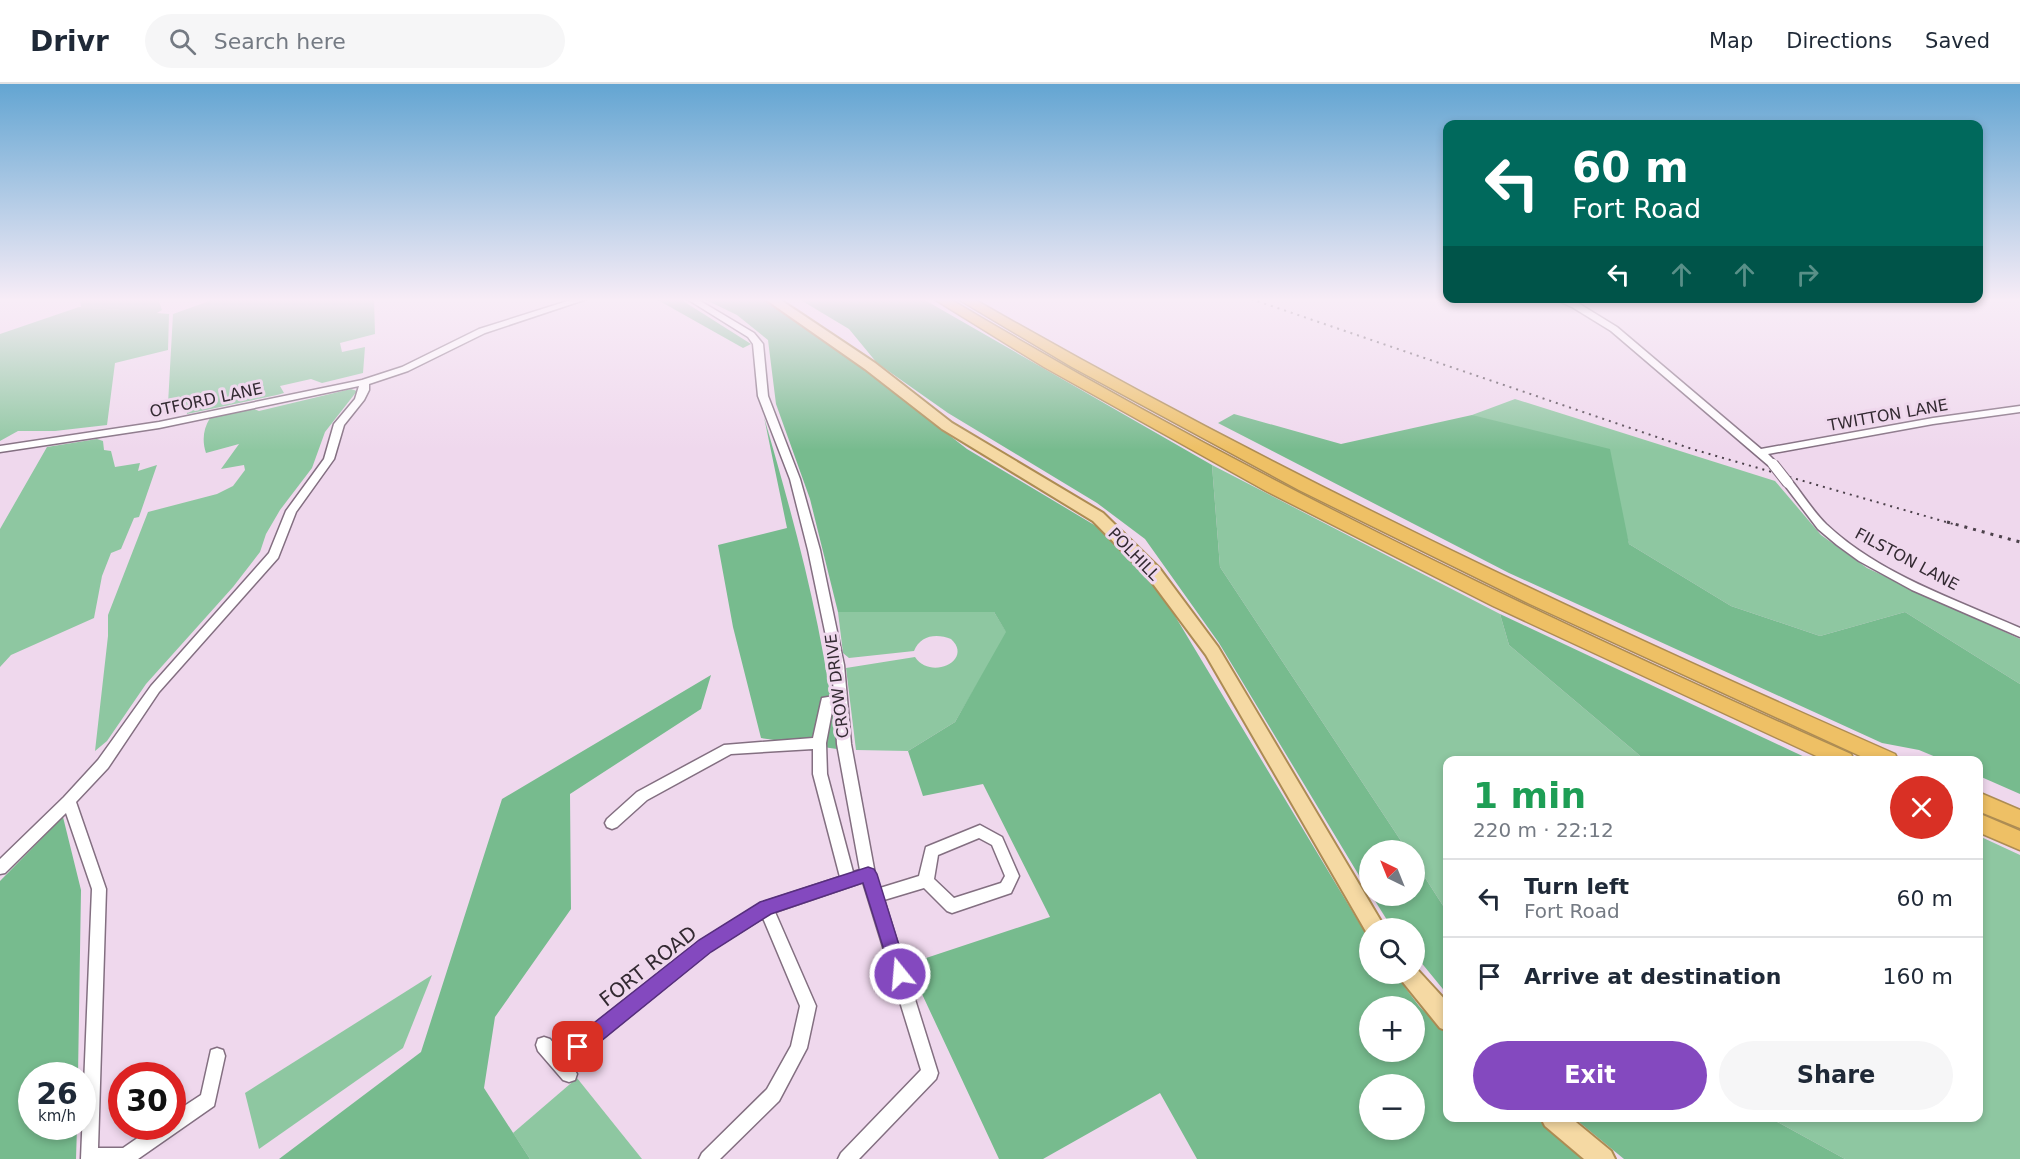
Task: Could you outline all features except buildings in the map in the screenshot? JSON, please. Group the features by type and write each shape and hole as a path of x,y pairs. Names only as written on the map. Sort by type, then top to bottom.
{"highway":[{"path":"1027,349 1111,398 1294,497 1544,621 1835,756"},
{"path":"1053,349 1124,390 1336,502 1585,623 1879,756"},
{"path":"1983,803 2020,819"},
{"path":"1983,824 2020,841"}],"main road":[{"name":"POLHILL","path":"845,349 947,426 1098,517 1154,573 1212,651 1369,918"},
{"path":"1418,984 1443,1014"},
{"path":"1558,1122 1603,1159"}],"street":[{"name":"OTFORD LANE","path":"0,449 159,425 364,382 405,369 445,349"},
{"name":"CROW DRIVE","path":"759,349 764,396 795,479 814,550 838,666 844,744 868,874 930,1073 847,1159"},
{"path":"1637,349 1678,386 1761,452"},
{"path":"0,868 69,801 102,764 155,689 274,555 291,512 329,459 339,424 359,400 364,390 364,382"},
{"name":"TWITTON LANE","path":"1761,452 1933,421 2020,409"},
{"name":"FILSTON LANE","path":"1761,452 1822,527 1856,554 1926,591 2020,633"},
{"path":"841,699 827,702 819,743 820,774 848,881"},
{"path":"612,823 642,796 729,749 819,743"},
{"path":"69,801 99,889 89,1157 126,1157 151,1140"},
{"path":"980,831 997,841 1012,876 1006,888 952,906 926,881 931,851 980,831"},
{"name":"FORT ROAD","path":"544,1045 564,1068 705,946 766,908 868,874"},
{"path":"876,896 926,881"},
{"path":"708,1159 773,1095 800,1048 808,1006 766,908"},
{"path":"186,1115 208,1100 218,1056"}],"green space":[{"path":"0,349 168,349 115,363 107,425 55,431 18,431 0,441"},
{"path":"171,349 341,349 342,352 365,349 363,373 322,383 311,379 280,386 284,393 187,414 186,400 168,404"},
{"path":"769,349 837,349 967,449 1106,532 1160,591 1359,922 1359,984 1402,984 1412,996 1359,996 1359,1062 1425,1062 1425,1012 1443,1030 1443,1122 1541,1122 1583,1159 1197,1159 1160,1093 1043,1159 999,1159 908,964 1050,917 983,784 923,796 908,751 955,722 1006,632 994,612 838,612 810,499 776,404"},
{"path":"866,349 1010,349 1212,465 1220,567 1400,840 1359,840 1359,875 1219,643 1145,539 1097,503 948,413 877,363"},
{"path":"351,389 357,391 325,432 312,468 280,510 266,534 260,552 233,587 146,684 107,741 95,751 108,636 108,615 148,512 217,494 233,486 245,470 244,465 221,469 239,444 206,453 204,435 210,418 254,409 259,411"},
{"path":"1515,399 1775,481 1821,535 1867,568 2020,639 2020,684 1905,612 1820,636 1731,606 1629,544 1623,523 1472,415"},
{"path":"1234,414 1341,444 1472,415 1610,449 1629,544 1731,606 1820,636 1905,612 2020,684 2020,794 1983,778 1983,756 1933,756 1919,750 1882,743 1509,573 1218,423"},
{"path":"764,417 808,581 825,664 837,749 761,738 733,627 718,545 787,528"},
{"path":"97,439 103,441 104,450 111,451 115,467 140,463 138,471 157,465 139,517 134,518 121,549 111,553 102,576 94,618 11,655 0,667 0,529 47,447"},
{"path":"1212,465 1500,614 1509,645 1640,756 1443,756 1443,906 1425,878 1425,840 1400,840 1220,567"},
{"path":"838,612 994,612 1007,633 955,722 908,751 856,750 846,668 915,657 922,664 939,667 948,665 954,660 957,647 951,639 935,636 920,642 914,651 849,658 843,653"},
{"path":"1500,614 1802,756 1640,756 1509,645"},
{"path":"711,675 701,709 570,794 571,909 495,1017 484,1088 530,1159 279,1159 421,1052 502,799"},
{"path":"63,817 81,890 78,1062 18,1062 18,1140 77,1140 76,1159 0,1159 0,881"},
{"path":"1983,838 2020,855 2020,1159 1845,1159 1777,1122 1983,1122"},
{"path":"1425,878 1443,906 1443,989 1425,967 1425,918 1386,918 1378,906 1425,906"},
{"path":"432,975 403,1048 259,1149 245,1093"},
{"path":"577,1078 642,1159 530,1159 513,1133"},
{"path":"1579,1122 1777,1122 1845,1159 1624,1159"}],"railway":[{"path":"1398,349 1692,449 1953,524"},
{"path":"1947,522 2020,542"}],"route":[{"path":"578,1047 705,946 766,908 868,874 900,974"}]}
